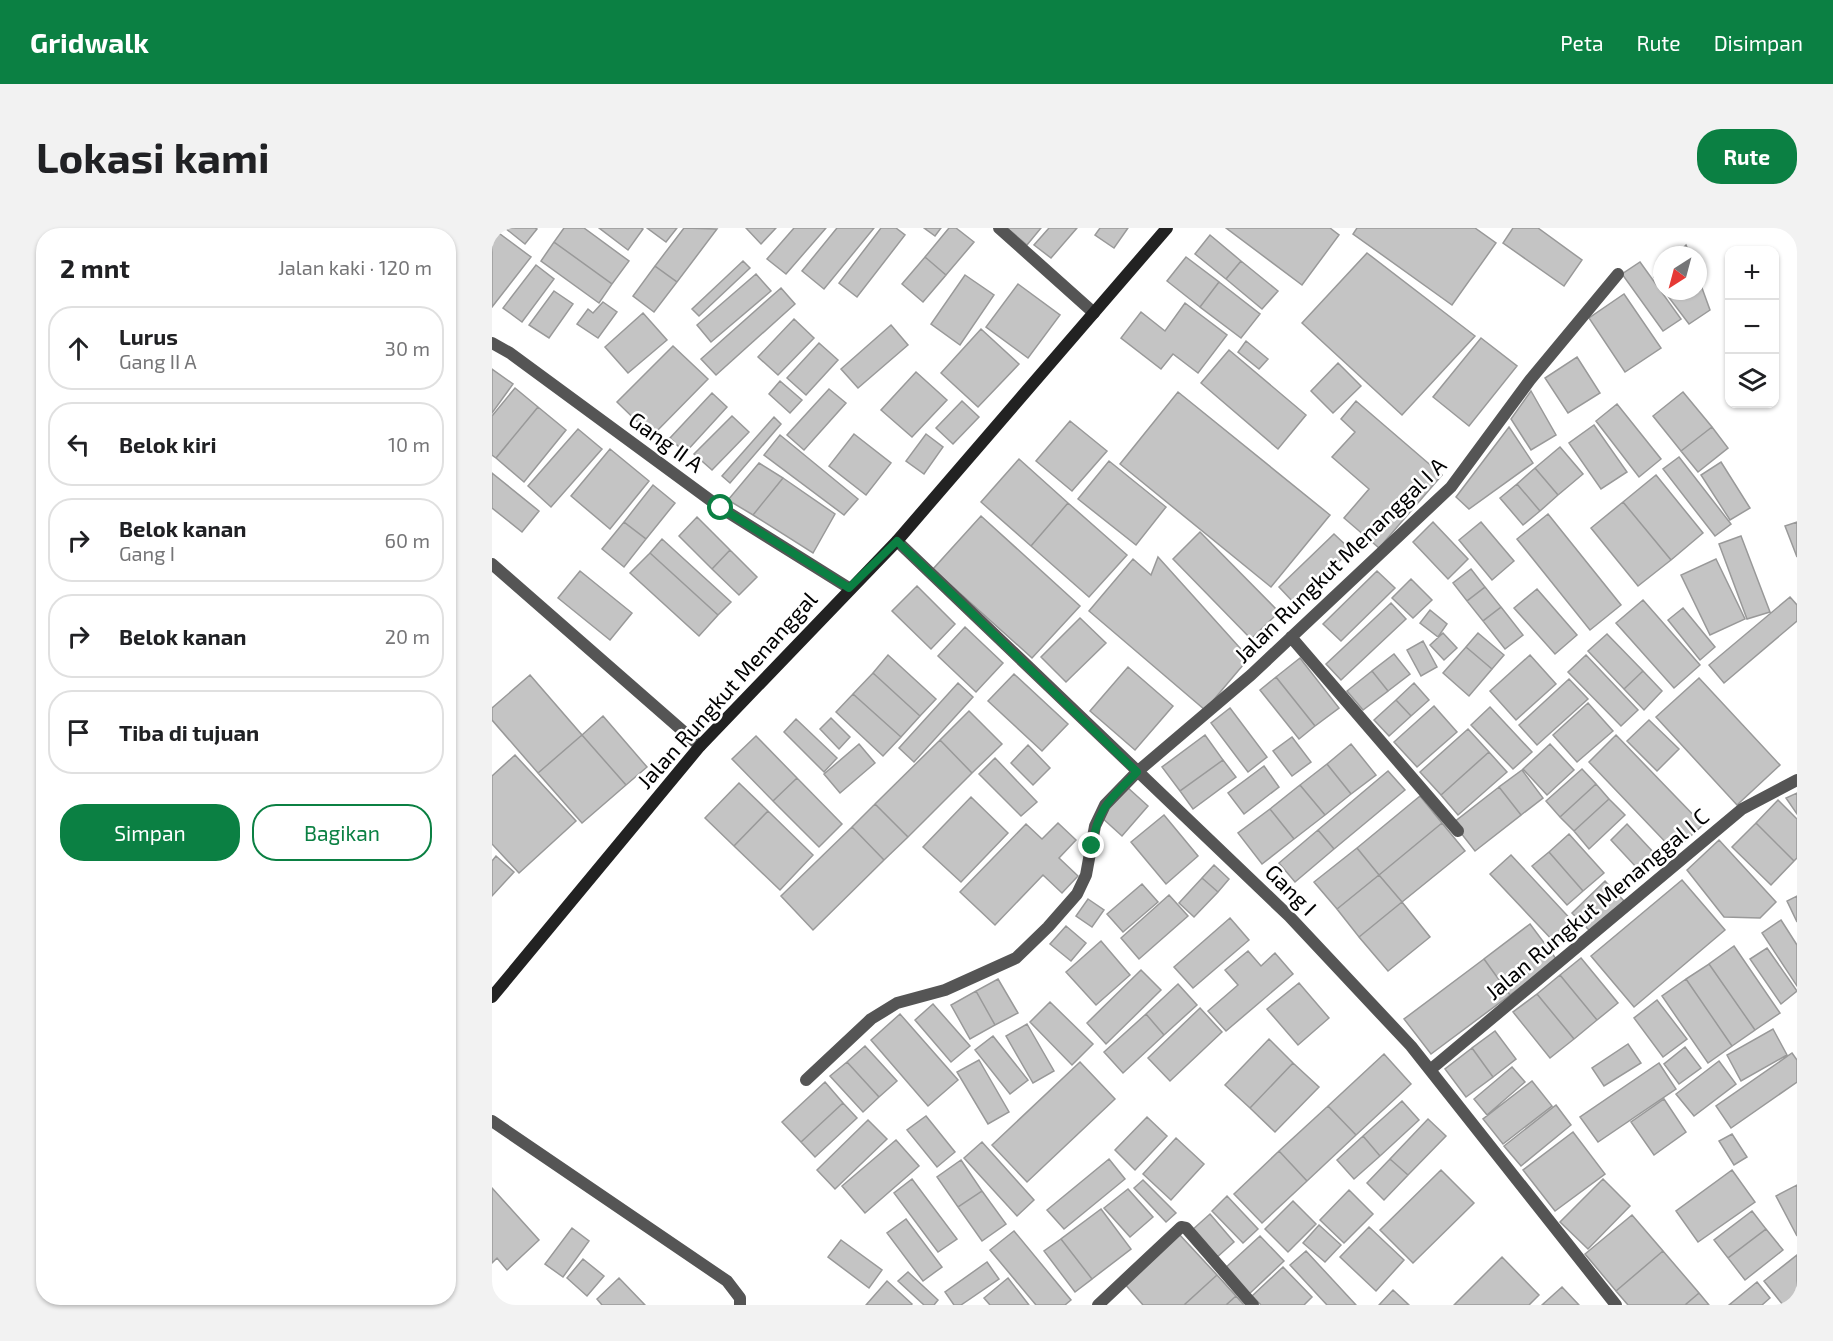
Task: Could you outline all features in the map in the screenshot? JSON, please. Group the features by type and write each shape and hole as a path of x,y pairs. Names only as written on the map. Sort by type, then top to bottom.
{"main road":[{"name":"Jalan Rungkut Menanggal","path":"492,997 700,746 849,588 897,541 1167,228"}],"street":[{"path":"999,228 1094,313"},
{"name":"Jalan Rungkut Menanggal I A","path":"806,1080 871,1019 897,1003 945,990 1016,958 1077,894 1086,875 1098,817 1105,805 1137,772 1291,637 1451,488 1530,380 1618,274"},
{"name":"Gang II A","path":"492,343 510,353 721,508 849,588"},
{"name":"Gang I","path":"897,541 1288,916 1411,1046 1616,1305"},
{"path":"492,564 700,746"},
{"path":"1291,637 1458,831"},
{"name":"Jalan Rungkut Menanggal I C","path":"1430,1070 1742,810 1797,780"},
{"path":"492,1121 727,1281 740,1298 740,1305"},
{"path":"1098,1305 1181,1227 1186,1228 1253,1305"}],"building":[{"path":"492,228 531,257 492,307"},
{"path":"505,228 535,228 537,229 525,244"},
{"path":"564,228 584,228 629,261 612,284 554,242"},
{"path":"599,228 641,228 643,229 628,250"},
{"path":"647,228 677,228 666,242"},
{"path":"684,228 717,229 677,282 655,266"},
{"path":"746,228 776,228 761,244"},
{"path":"794,228 826,228 786,274 767,259"},
{"path":"837,228 874,228 824,289 802,271"},
{"path":"881,228 896,228 905,235 857,297 839,283"},
{"path":"924,228 941,228 935,236"},
{"path":"949,228 956,228 974,242 946,275 925,257"},
{"path":"1007,228 1041,228 1027,245"},
{"path":"1049,228 1077,228 1051,258 1034,245"},
{"path":"1100,228 1128,228 1114,248 1095,235"},
{"path":"1226,228 1330,228 1339,235 1302,285"},
{"path":"1357,228 1475,228 1496,243 1452,305 1353,234"},
{"path":"1513,228 1538,228 1582,260 1564,286 1503,243"},
{"path":"1210,235 1241,261 1226,279 1195,254"},
{"path":"554,242 612,284 599,303 541,261"},
{"path":"1367,253 1475,336 1402,415 1302,323"},
{"path":"925,257 946,275 923,302 902,284"},
{"path":"1186,257 1219,282 1200,307 1167,281"},
{"path":"743,261 750,268 699,316 692,309"},
{"path":"1241,261 1278,291 1262,309 1226,279"},
{"path":"1640,262 1653,280 1653,300 1667,300 1681,319 1663,331 1622,274"},
{"path":"536,265 554,279 522,322 503,308"},
{"path":"655,266 677,282 654,312 633,296"},
{"path":"756,274 771,291 711,342 697,325"},
{"path":"965,275 994,295 960,345 931,324"},
{"path":"1219,282 1260,314 1241,338 1200,307"},
{"path":"1018,284 1060,315 1028,358 986,327"},
{"path":"781,288 795,304 716,375 701,359"},
{"path":"554,291 573,304 549,338 529,325"},
{"path":"1624,294 1661,348 1625,372 1589,318"},
{"path":"1671,300 1706,300 1710,310 1689,324"},
{"path":"603,302 617,312 598,338 577,324 588,309 593,313"},
{"path":"1185,303 1227,335 1198,373 1173,354 1161,369 1121,338 1141,312 1165,331"},
{"path":"643,313 667,340 628,373 605,347"},
{"path":"794,319 814,338 778,375 758,357"},
{"path":"891,325 908,345 858,388 841,369"},
{"path":"981,329 1019,364 978,407 941,373"},
{"path":"1481,338 1517,366 1469,426 1433,397"},
{"path":"1246,341 1268,359 1259,369 1238,352"},
{"path":"819,343 838,360 806,395 787,378"},
{"path":"673,346 708,379 652,436 617,402"},
{"path":"1229,350 1306,415 1278,449 1201,383"},
{"path":"1577,357 1600,393 1568,413 1545,378"},
{"path":"1338,363 1361,386 1333,413 1311,391"},
{"path":"492,369 513,384 492,413"},
{"path":"916,372 947,400 912,437 881,410"},
{"path":"780,381 802,400 790,413 769,394"},
{"path":"515,388 538,407 496,458 492,455 492,416"},
{"path":"829,389 846,403 804,450 787,435"},
{"path":"1531,391 1556,435 1531,450 1511,419"},
{"path":"1178,392 1330,515 1271,587 1120,464"},
{"path":"1683,392 1712,427 1681,451 1653,416"},
{"path":"712,393 727,407 685,453 670,438"},
{"path":"962,401 979,417 953,444 936,428"},
{"path":"1356,401 1442,475 1379,548 1344,518 1369,489 1332,457 1355,432 1341,419"},
{"path":"1617,404 1661,459 1639,477 1596,421"},
{"path":"538,407 566,430 524,482 496,458"},
{"path":"732,416 749,432 712,470 694,454"},
{"path":"774,417 781,424 730,483 722,476"},
{"path":"1070,421 1107,451 1072,491 1036,461"},
{"path":"1594,425 1627,472 1601,489 1569,443"},
{"path":"1509,427 1533,463 1469,509 1456,497"},
{"path":"1712,427 1728,448 1698,472 1681,451"},
{"path":"578,429 602,449 551,507 528,486"},
{"path":"854,434 891,463 866,495 829,466"},
{"path":"926,434 943,447 924,474 906,461"},
{"path":"780,435 858,499 844,515 764,455"},
{"path":"1560,447 1583,474 1558,495 1535,468"},
{"path":"610,449 649,481 610,529 571,496"},
{"path":"1679,457 1731,524 1715,536 1663,469"},
{"path":"1019,459 1068,503 1031,546 981,502"},
{"path":"1109,461 1166,507 1136,545 1078,499"},
{"path":"1721,462 1750,508 1730,520 1701,475"},
{"path":"759,463 783,478 753,515 728,500"},
{"path":"1535,468 1558,495 1540,511 1517,484"},
{"path":"492,473 539,511 522,532 492,508"},
{"path":"1656,475 1703,533 1671,560 1623,502"},
{"path":"783,478 835,514 813,553 753,515"},
{"path":"1517,484 1540,511 1523,525 1500,498"},
{"path":"653,485 675,503 646,539 624,522"},
{"path":"1623,502 1671,560 1638,586 1591,528"},
{"path":"1068,503 1127,555 1089,597 1031,546"},
{"path":"1548,514 1621,605 1590,630 1517,539"},
{"path":"981,516 1080,606 1032,658 933,569"},
{"path":"697,517 730,550 712,569 679,536"},
{"path":"624,522 646,539 624,567 602,549"},
{"path":"1433,522 1468,559 1448,579 1413,542"},
{"path":"1481,522 1514,561 1492,580 1459,540"},
{"path":"1797,522 1797,557 1785,526"},
{"path":"1200,532 1279,612 1251,639 1173,559"},
{"path":"1334,534 1351,550 1295,604 1279,587"},
{"path":"1741,536 1770,612 1747,619 1719,544"},
{"path":"662,539 731,602 718,615 650,553"},
{"path":"730,550 757,577 739,595 712,569"},
{"path":"650,553 718,615 699,636 630,573"},
{"path":"1158,557 1249,658 1205,710 1089,611 1133,559 1151,575"},
{"path":"1716,559 1745,619 1710,635 1681,575"},
{"path":"1471,569 1485,587 1467,601 1453,583"},
{"path":"580,571 632,613 610,640 558,598"},
{"path":"1377,571 1395,588 1341,641 1323,624"},
{"path":"1411,579 1432,600 1413,618 1392,598"},
{"path":"917,586 955,624 931,649 892,611"},
{"path":"1485,587 1501,607 1483,621 1467,601"},
{"path":"1537,589 1577,635 1555,654 1514,608"},
{"path":"1790,597 1797,605 1797,621 1724,683 1709,665"},
{"path":"1643,600 1700,665 1674,688 1616,623"},
{"path":"1391,603 1406,619 1341,680 1326,664"},
{"path":"1501,607 1523,635 1505,649 1483,621"},
{"path":"1683,608 1715,647 1700,660 1668,620"},
{"path":"1430,610 1447,624 1438,637 1420,623"},
{"path":"1080,618 1106,643 1066,682 1041,657"},
{"path":"965,627 1003,663 976,692 938,656"},
{"path":"1443,633 1457,648 1444,660 1430,645"},
{"path":"1478,633 1504,655 1492,669 1466,647"},
{"path":"1607,634 1643,671 1624,689 1588,651"},
{"path":"1423,641 1437,667 1421,676 1407,650"},
{"path":"1466,647 1492,669 1469,696 1443,673"},
{"path":"1394,654 1410,674 1388,691 1372,671"},
{"path":"888,655 936,699 920,716 873,673"},
{"path":"1530,655 1556,684 1516,720 1490,691"},
{"path":"1586,655 1638,710 1621,726 1568,672"},
{"path":"1300,658 1339,708 1315,726 1276,677"},
{"path":"1128,667 1173,706 1135,750 1090,711"},
{"path":"1372,671 1388,691 1363,710 1347,691"},
{"path":"1643,671 1662,691 1644,710 1624,689"},
{"path":"873,673 920,716 901,737 853,694"},
{"path":"1014,674 1068,724 1042,751 988,701"},
{"path":"530,675 582,735 538,773 492,720 492,708"},
{"path":"1276,677 1315,726 1299,739 1260,690"},
{"path":"1699,678 1780,765 1737,805 1656,717"},
{"path":"1569,679 1588,699 1537,745 1519,725"},
{"path":"958,683 973,697 914,762 899,748"},
{"path":"1414,683 1429,700 1411,716 1396,700"},
{"path":"853,694 901,737 883,756 836,712"},
{"path":"1396,700 1411,716 1389,736 1374,720"},
{"path":"1588,703 1613,731 1577,762 1553,735"},
{"path":"1434,706 1457,732 1417,767 1394,742"},
{"path":"1490,707 1532,752 1513,769 1471,725"},
{"path":"1230,708 1267,757 1248,772 1211,723"},
{"path":"969,711 1002,744 972,773 940,740"},
{"path":"603,716 647,767 626,785 582,735"},
{"path":"831,718 850,737 839,749 820,729"},
{"path":"796,719 837,758 824,772 784,732"},
{"path":"1649,720 1679,749 1657,771 1627,741"},
{"path":"1468,729 1489,752 1441,795 1420,772"},
{"path":"582,735 626,785 582,823 538,773"},
{"path":"1205,735 1223,760 1180,791 1162,767"},
{"path":"1616,735 1703,825 1674,851 1589,762"},
{"path":"756,736 797,778 773,801 732,759"},
{"path":"1292,737 1311,762 1292,776 1273,751"},
{"path":"940,740 972,773 908,837 875,804"},
{"path":"859,744 875,763 840,793 824,774"},
{"path":"1351,744 1376,775 1351,794 1327,764"},
{"path":"1550,744 1574,770 1547,795 1523,769"},
{"path":"1028,745 1050,768 1033,785 1011,763"},
{"path":"1489,752 1507,772 1458,815 1441,795"},
{"path":"515,755 576,821 519,873 492,844 492,776"},
{"path":"995,758 1037,802 1021,816 979,774"},
{"path":"1223,760 1236,777 1193,809 1180,791"},
{"path":"1327,764 1351,794 1325,815 1300,785"},
{"path":"1264,766 1279,787 1244,814 1228,793"},
{"path":"1582,769 1596,784 1560,817 1546,801"},
{"path":"1522,770 1543,798 1521,815 1499,787"},
{"path":"1388,771 1405,790 1334,849 1318,830"},
{"path":"797,778 842,824 819,847 773,801"},
{"path":"739,783 768,811 734,846 705,818"},
{"path":"1596,784 1609,799 1574,831 1560,817"},
{"path":"1300,785 1325,815 1294,839 1270,809"},
{"path":"1127,787 1148,806 1122,836 1100,816"},
{"path":"1499,787 1521,815 1475,851 1453,823"},
{"path":"1797,793 1797,814 1786,798"},
{"path":"1420,796 1442,823 1379,875 1357,848"},
{"path":"971,797 1008,833 961,882 923,847"},
{"path":"1609,799 1625,815 1589,849 1574,831"},
{"path":"1778,800 1797,819 1797,858 1794,861 1756,823"},
{"path":"875,804 908,837 884,860 852,827"},
{"path":"1270,809 1294,839 1262,864 1238,833"},
{"path":"768,811 813,855 780,890 734,846"},
{"path":"1164,815 1198,856 1166,884 1131,842"},
{"path":"1058,823 1076,840 1059,858 1078,876 1062,893 1043,875 995,925 960,892 1026,824 1042,839"},
{"path":"1442,823 1465,851 1402,902 1379,875"},
{"path":"1756,823 1794,861 1771,885 1732,847"},
{"path":"1627,824 1654,853 1637,868 1611,840"},
{"path":"852,827 884,860 813,930 781,896"},
{"path":"1318,830 1334,849 1295,882 1279,863"},
{"path":"1569,834 1604,873 1583,891 1549,852"},
{"path":"1719,840 1776,902 1760,918 1724,917 1687,870"},
{"path":"1357,848 1379,875 1337,909 1314,882"},
{"path":"1549,852 1583,891 1567,905 1532,866"},
{"path":"1511,855 1576,925 1556,944 1490,874"},
{"path":"496,856 514,872 492,896 492,861"},
{"path":"1214,865 1229,879 1218,892 1202,878"},
{"path":"1379,875 1402,902 1359,937 1337,909"},
{"path":"1202,878 1218,892 1194,917 1179,903"},
{"path":"1682,880 1725,930 1634,1007 1591,956"},
{"path":"1605,881 1624,901 1591,932 1572,913"},
{"path":"1142,884 1158,902 1123,932 1107,914"},
{"path":"1169,895 1188,916 1139,959 1121,938"},
{"path":"1797,896 1797,922 1787,901"},
{"path":"1088,899 1104,910 1092,927 1076,916"},
{"path":"1402,902 1430,937 1388,971 1359,937"},
{"path":"1230,918 1249,940 1193,988 1174,967"},
{"path":"1781,920 1797,945 1797,986 1762,933"},
{"path":"1530,924 1557,960 1510,995 1484,959"},
{"path":"1066,926 1086,943 1071,961 1050,944"},
{"path":"1101,941 1130,975 1096,1005 1066,972"},
{"path":"1734,946 1780,1013 1755,1030 1709,964"},
{"path":"1767,948 1797,991 1781,1004 1750,959"},
{"path":"1248,951 1261,966 1275,953 1293,974 1226,1031 1208,1011 1238,985 1225,970"},
{"path":"1581,958 1618,1003 1597,1020 1560,975"},
{"path":"1484,959 1510,995 1431,1054 1404,1019"},
{"path":"1709,964 1755,1030 1732,1046 1686,979"},
{"path":"1141,970 1161,990 1106,1044 1087,1023"},
{"path":"1560,975 1597,1020 1574,1039 1537,994"},
{"path":"998,979 1018,1013 995,1025 976,991"},
{"path":"1686,979 1732,1046 1708,1063 1662,996"},
{"path":"1299,983 1329,1018 1298,1045 1267,1009"},
{"path":"1178,984 1197,1005 1164,1035 1146,1014"},
{"path":"976,991 995,1025 970,1039 951,1005"},
{"path":"1537,994 1574,1039 1550,1058 1513,1012"},
{"path":"1657,1000 1687,1039 1663,1057 1634,1018"},
{"path":"1050,1002 1093,1044 1072,1065 1030,1022"},
{"path":"933,1004 970,1046 951,1062 915,1020"},
{"path":"1200,1008 1222,1032 1170,1081 1148,1058"},
{"path":"900,1014 958,1080 928,1106 871,1040"},
{"path":"1146,1014 1164,1035 1123,1073 1104,1052"},
{"path":"1027,1024 1054,1071 1033,1083 1006,1036"},
{"path":"1773,1029 1787,1055 1741,1081 1727,1055"},
{"path":"1495,1031 1516,1059 1493,1077 1472,1048"},
{"path":"993,1036 1028,1080 1010,1094 975,1050"},
{"path":"1269,1039 1293,1063 1250,1108 1225,1085"},
{"path":"1628,1044 1641,1063 1604,1086 1592,1068"},
{"path":"865,1046 897,1081 879,1097 847,1062"},
{"path":"1685,1047 1701,1068 1679,1084 1664,1064"},
{"path":"1472,1048 1493,1077 1466,1097 1445,1069"},
{"path":"1792,1053 1797,1060 1797,1082 1731,1128 1716,1106"},
{"path":"1384,1054 1411,1084 1356,1135 1328,1106"},
{"path":"979,1060 1009,1112 988,1124 957,1072"},
{"path":"1719,1061 1736,1084 1694,1116 1676,1094"},
{"path":"847,1062 879,1097 863,1112 830,1076"},
{"path":"1080,1062 1115,1099 1027,1182 992,1145"},
{"path":"1293,1063 1319,1087 1275,1132 1250,1108"},
{"path":"1659,1063 1676,1089 1598,1142 1580,1117"},
{"path":"1512,1067 1525,1082 1487,1115 1474,1099"},
{"path":"1532,1081 1552,1106 1503,1144 1483,1119"},
{"path":"825,1082 843,1103 801,1142 782,1122"},
{"path":"1664,1099 1686,1132 1654,1155 1631,1122"},
{"path":"1402,1101 1419,1120 1380,1156 1363,1136"},
{"path":"843,1103 857,1118 815,1157 801,1142"},
{"path":"1556,1105 1571,1125 1521,1166 1504,1146"},
{"path":"1328,1106 1356,1135 1307,1181 1279,1151"},
{"path":"926,1116 955,1152 937,1167 907,1130"},
{"path":"1147,1117 1167,1136 1135,1170 1115,1150"},
{"path":"1428,1119 1446,1136 1408,1175 1390,1159"},
{"path":"868,1120 887,1139 835,1189 817,1170"},
{"path":"1573,1132 1605,1174 1555,1211 1523,1170"},
{"path":"1732,1134 1747,1157 1734,1165 1719,1141"},
{"path":"1363,1136 1380,1156 1354,1179 1337,1160"},
{"path":"1176,1138 1204,1164 1171,1200 1143,1174"},
{"path":"896,1140 919,1166 865,1213 842,1186"},
{"path":"982,1142 1034,1200 1017,1216 964,1158"},
{"path":"1279,1151 1307,1181 1262,1223 1234,1194"},
{"path":"1109,1159 1125,1179 1064,1229 1047,1210"},
{"path":"1390,1159 1408,1175 1384,1200 1367,1183"},
{"path":"961,1160 982,1191 958,1207 937,1177"},
{"path":"1441,1170 1474,1203 1413,1263 1380,1230"},
{"path":"1732,1170 1755,1202 1698,1242 1676,1211"},
{"path":"912,1179 957,1239 938,1252 894,1193"},
{"path":"1603,1179 1630,1206 1588,1249 1560,1222"},
{"path":"1143,1180 1176,1213 1166,1222 1134,1188"},
{"path":"1797,1185 1797,1236 1776,1196"},
{"path":"492,1188 539,1240 507,1270 497,1258 492,1263"},
{"path":"1128,1189 1153,1217 1130,1237 1104,1208"},
{"path":"1349,1190 1373,1214 1344,1243 1320,1220"},
{"path":"982,1191 1006,1224 982,1241 958,1207"},
{"path":"1227,1196 1258,1229 1243,1243 1212,1211"},
{"path":"1293,1201 1316,1224 1288,1252 1265,1229"},
{"path":"1101,1209 1131,1249 1092,1279 1061,1239"},
{"path":"1752,1211 1766,1229 1728,1258 1714,1240"},
{"path":"1210,1214 1234,1242 1215,1259 1191,1231"},
{"path":"1632,1215 1663,1251 1616,1291 1585,1254"},
{"path":"906,1219 942,1267 923,1281 887,1233"},
{"path":"1319,1225 1341,1245 1325,1262 1303,1243"},
{"path":"1369,1227 1404,1260 1376,1291 1340,1257"},
{"path":"572,1228 589,1241 563,1277 545,1264"},
{"path":"1766,1229 1783,1250 1745,1280 1728,1258"},
{"path":"1014,1231 1071,1300 1065,1305 1036,1305 990,1250"},
{"path":"1178,1233 1217,1275 1184,1305 1143,1305 1124,1283"},
{"path":"1260,1236 1284,1261 1247,1296 1223,1270"},
{"path":"1061,1239 1092,1279 1075,1292 1044,1251"},
{"path":"841,1240 882,1270 869,1288 828,1257"},
{"path":"1306,1251 1356,1305 1327,1305 1290,1265"},
{"path":"1663,1251 1699,1293 1685,1305 1628,1305 1616,1291"},
{"path":"1797,1255 1797,1305 1783,1305 1764,1281"},
{"path":"1502,1257 1539,1295 1529,1305 1454,1305"},
{"path":"583,1259 604,1276 587,1296 567,1278"},
{"path":"987,1262 999,1279 961,1305 954,1305 945,1292"},
{"path":"1283,1267 1312,1297 1304,1305 1261,1305 1252,1296"},
{"path":"908,1272 938,1300 934,1305 924,1305 898,1281"},
{"path":"1217,1275 1236,1296 1226,1305 1184,1305"},
{"path":"619,1278 645,1305 602,1305 597,1299"},
{"path":"1008,1278 1029,1305 990,1305 984,1298"},
{"path":"887,1281 912,1304 866,1305"},
{"path":"1757,1282 1770,1298 1762,1305 1729,1305"},
{"path":"1562,1287 1579,1305 1542,1305"},
{"path":"1393,1290 1409,1305 1379,1305"},
{"path":"1699,1293 1709,1305 1685,1305"},
{"path":"1236,1296 1244,1305 1226,1305"}],"route":[{"path":"721,508 820,567 849,588 897,541 1137,772 1105,805 1095,826 1092,846"}]}
